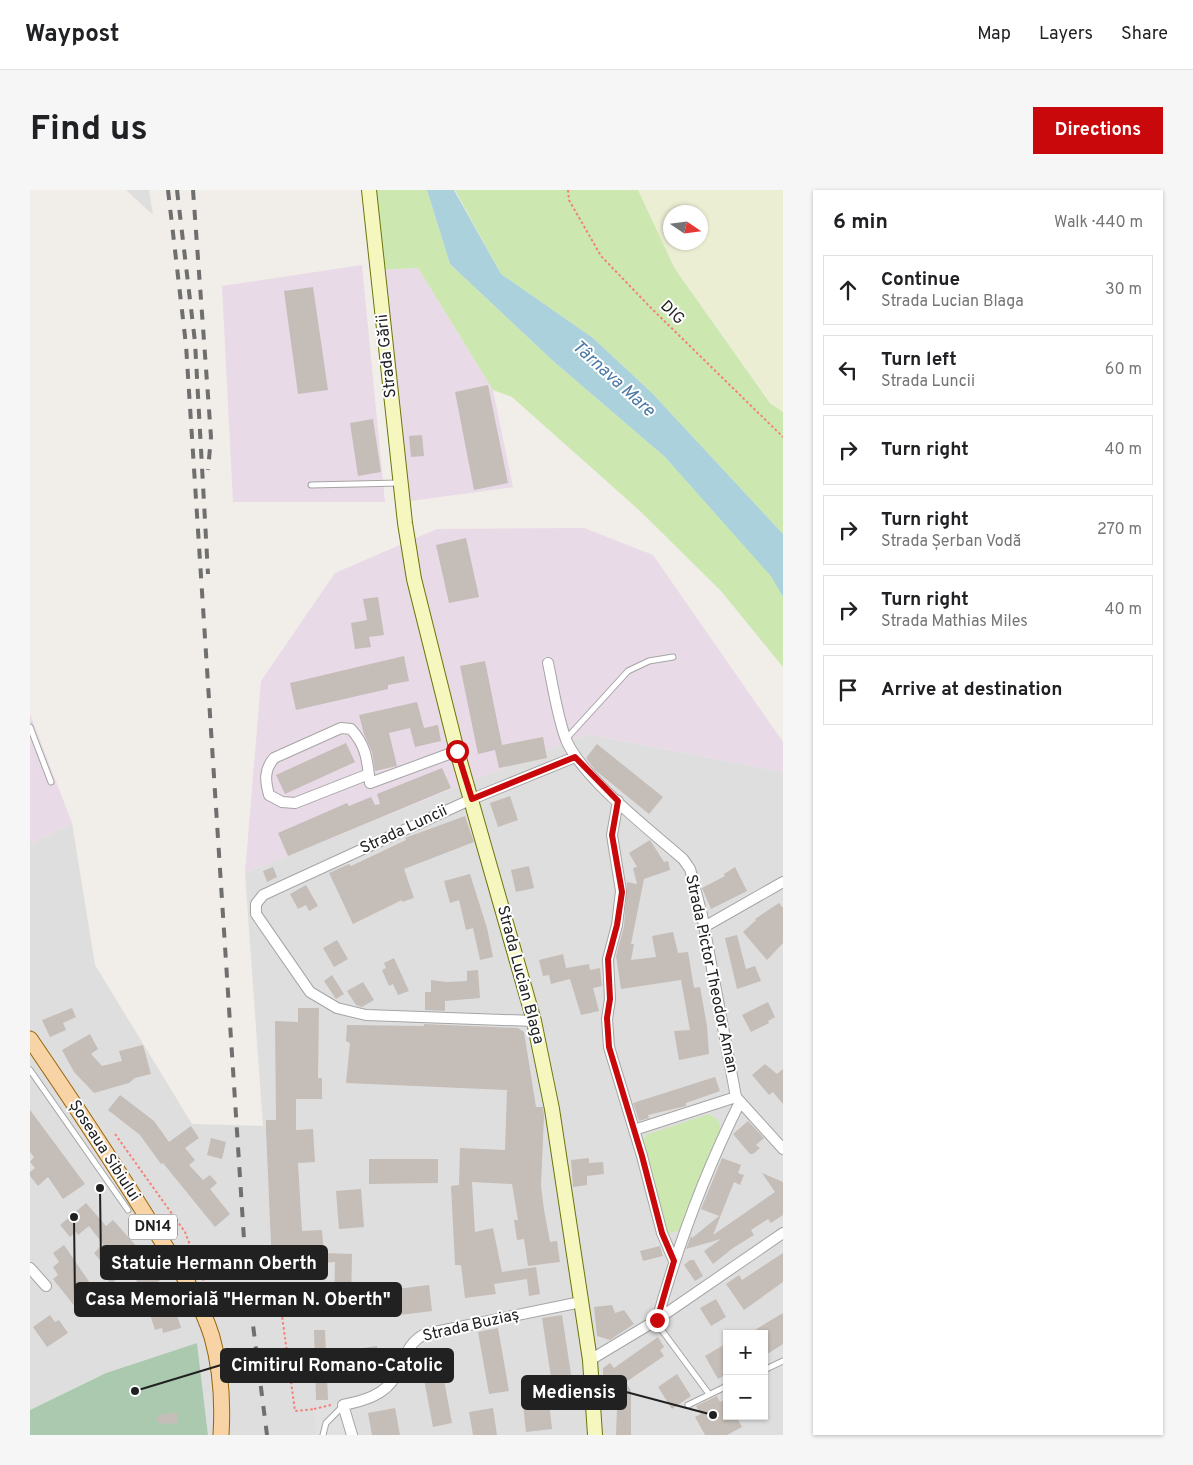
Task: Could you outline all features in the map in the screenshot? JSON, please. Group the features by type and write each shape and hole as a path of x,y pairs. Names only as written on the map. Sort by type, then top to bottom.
{"main road":[{"name":"Șoseaua Sibiului","path":"30,1039 113,1162 199,1304 212,1336 220,1372 221,1435"}],"street":[{"name":"Strada Gării","path":"369,190 405,523"},
{"name":"Strada Lucian Blaga","path":"405,523 414,579 457,751 534,1021 552,1108 590,1360 592,1435"},
{"name":"Strada Pictor Theodor Aman","path":"548,663 566,739 575,757 618,801 683,859 690,869 704,927 738,1100"},
{"path":"369,774 295,804 282,802 269,795 265,780 268,766 274,758 341,728 351,729 362,742 369,774 370,784 457,751"},
{"name":"Strada Luncii","path":"534,1021 366,1015 337,1008 310,992 256,914 256,904 264,895 472,799 575,757"},
{"path":"618,801 612,835 622,882 621,903 608,959 610,999 607,1018 609,1047 662,1233 674,1261"},
{"path":"704,927 783,882"},
{"path":"634,1130 738,1100"},
{"path":"738,1100 783,1149"},
{"path":"656,1320 674,1261 738,1100"},
{"path":"590,1360 656,1320 783,1233"},
{"path":"30,1268 46,1286"},
{"name":"Strada Buziaș","path":"341,1404 363,1401 388,1386 396,1376 408,1348 416,1338 425,1334 581,1302"},
{"path":"341,1404 352,1435"}],"lane":[{"path":"311,485 400,483"},
{"path":"566,739 628,671 649,661 673,656"},
{"path":"30,727 51,782"},
{"path":"30,1070 128,1210"},
{"path":"656,1320 709,1394"},
{"path":"768,1368 783,1362"},
{"path":"688,1405 723,1388"},
{"path":"323,1435 326,1423 341,1404"}],"path":[{"name":"DIG","path":"568,190 570,200 601,256 652,309 783,437"},
{"path":"115,1134 185,1232 199,1264 207,1292"},
{"path":"210,1301 269,1295 280,1301 295,1411 341,1404"}],"shaded area":[{"path":"126,190 149,190 153,215"},
{"path":"362,265 385,502 233,502 222,286"},
{"path":"418,268 493,390 513,487 403,502 377,270"},
{"path":"584,528 653,555 783,742 783,772 587,734 245,873 261,681 335,573 437,529"},
{"path":"30,714 72,823 30,844"},
{"path":"587,734 783,772 783,1435 208,1435 197,1343 106,1373 30,1410 30,844 72,823 95,965 192,1124 263,1126 245,873"},
{"path":"339,1403 348,1435 316,1435 314,1409"}],"green space":[{"path":"369,190 427,190 450,264 552,360 665,457 772,576 783,597 783,667 721,591 639,510 512,397 493,390 418,268 377,270"},
{"path":"455,190 638,190 663,243 663,250 666,250 675,269 770,403 783,412 783,534 652,393 593,338 501,274"},
{"path":"638,190 783,190 783,412 771,403 675,269 666,250 708,250 708,205 663,205 663,243"},
{"path":"709,1114 718,1120 723,1135 685,1228 669,1234 662,1233 641,1144 646,1135"},
{"path":"197,1343 208,1435 30,1435 30,1410 106,1373"}],"water":[{"name":"Târnava Mare","path":"427,190 454,190 501,274 593,338 652,393 783,534 783,597 771,576 665,457 552,360 450,264"}],"building":[{"path":"313,287 328,390 298,394 284,291"},
{"path":"488,385 508,483 474,490 455,392"},
{"path":"373,419 381,472 358,476 350,423"},
{"path":"422,435 424,456 411,457 409,436"},
{"path":"466,538 479,597 449,603 436,545"},
{"path":"378,597 384,635 369,637 371,647 355,649 351,623 367,620 363,599"},
{"path":"404,656 409,681 388,685 388,689 296,710 290,683"},
{"path":"485,661 502,745 543,737 547,758 499,768 495,750 478,754 460,666"},
{"path":"417,702 424,728 438,725 441,741 415,747 410,728 389,733 397,766 375,771 372,752 364,734 359,715"},
{"path":"346,743 355,762 285,794 276,775"},
{"path":"597,744 663,797 649,814 595,770 586,758"},
{"path":"442,768 451,788 288,856 278,833 347,803 349,806 371,797 375,805 380,804 377,794"},
{"path":"510,796 518,820 498,827 490,803"},
{"path":"465,816 474,842 404,869 414,898 402,902 402,900 353,924 329,873 349,864 351,866 406,840 405,838"},
{"path":"650,840 664,862 668,861 670,870 644,879 631,944 634,944 631,960 656,957 652,936 673,932 678,953 688,952 694,988 700,987 707,1026 709,1054 679,1060 674,1031 690,1030 681,980 621,989 616,956 624,926 627,882 637,884 633,868 637,867 629,853"},
{"path":"529,866 534,888 516,892 511,870"},
{"path":"273,867 277,877 267,882 263,871"},
{"path":"735,867 747,891 711,909 702,888 725,876 724,874"},
{"path":"470,874 487,928 493,957 480,960 473,928 466,930 459,900 450,903 444,881"},
{"path":"306,885 318,906 309,911 306,905 298,909 290,894"},
{"path":"779,903 783,908 783,943 767,960 743,932 755,919"},
{"path":"737,935 746,969 755,966 761,981 737,989 725,938"},
{"path":"337,940 348,959 334,967 323,948"},
{"path":"563,954 566,968 589,964 590,970 600,968 602,986 593,988 599,1011 581,1015 570,979 551,984 549,975 543,976 539,960"},
{"path":"394,958 409,991 398,995 393,984 389,986 382,970 386,968 384,963"},
{"path":"478,970 480,998 445,1001 445,1011 425,1010 425,992 431,992 431,980 446,982 467,981 467,971"},
{"path":"332,975 344,994 336,999 324,981"},
{"path":"363,982 374,1000 362,1007 356,1005 347,991"},
{"path":"768,1002 775,1017 768,1021 769,1023 751,1032 742,1015"},
{"path":"72,1008 76,1017 63,1023 66,1030 50,1037 42,1020"},
{"path":"298,1008 319,1008 318,1078 322,1078 322,1099 296,1099 296,1130 313,1129 315,1162 298,1163 302,1231 322,1230 324,1253 352,1254 351,1305 334,1303 335,1262 272,1267 266,1120 276,1120 275,1021 298,1022"},
{"path":"424,1024 518,1028 524,1032 536,1107 543,1107 541,1186 544,1210 550,1242 557,1241 560,1262 528,1266 524,1239 517,1240 514,1220 518,1220 512,1184 472,1182 475,1232 493,1228 502,1272 536,1267 540,1294 529,1296 527,1279 494,1284 496,1294 465,1298 461,1265 455,1265 451,1186 459,1185 460,1148 505,1150 507,1090 346,1083 350,1043 346,1041 347,1025 424,1026"},
{"path":"90,1034 98,1049 91,1054 102,1066 122,1061 119,1051 143,1045 151,1074 135,1078 129,1083 94,1093 74,1072 62,1050"},
{"path":"765,1064 777,1074 783,1069 783,1104 773,1092 769,1095 752,1075"},
{"path":"715,1077 720,1091 686,1103 686,1106 648,1115 649,1118 639,1121 633,1103"},
{"path":"120,1095 154,1121 169,1142 191,1126 199,1138 185,1148 195,1160 189,1165 203,1180 210,1175 217,1183 210,1189 230,1214 215,1227 163,1163 161,1164 140,1135 108,1110"},
{"path":"30,1110 85,1184 63,1199 48,1177 38,1186 30,1176 30,1172 35,1168 30,1162 34,1157 30,1152"},
{"path":"748,1121 764,1138 756,1145 760,1148 753,1154 750,1154 733,1134"},
{"path":"211,1138 226,1142 222,1159 207,1155"},
{"path":"589,1158 589,1163 603,1162 604,1174 587,1176 587,1185 573,1187 571,1160"},
{"path":"722,1158 741,1165 738,1173 744,1175 740,1185 734,1182 713,1235 775,1192 762,1173 783,1182 783,1215 771,1223 768,1219 751,1230 754,1235 733,1248 713,1264 704,1251 721,1239 686,1249 691,1236 692,1238 719,1216 701,1209"},
{"path":"369,1159 438,1159 438,1183 369,1184"},
{"path":"361,1189 364,1227 339,1229 336,1191"},
{"path":"86,1203 106,1226 113,1220 148,1259 151,1256 165,1277 144,1291 133,1276 129,1279 125,1272 111,1284 104,1275 109,1271 94,1253 103,1244 89,1226 78,1235 76,1232 70,1237 60,1225"},
{"path":"64,1245 92,1286 90,1287 95,1295 76,1308 53,1279 58,1275 53,1267 59,1262 53,1253"},
{"path":"660,1246 663,1256 643,1261 640,1251"},
{"path":"783,1253 783,1282 744,1310 726,1284 739,1275 742,1280"},
{"path":"690,1260 694,1260 703,1276 695,1281 684,1265"},
{"path":"429,1285 432,1311 400,1315 397,1289"},
{"path":"716,1299 726,1317 711,1326 700,1308"},
{"path":"174,1304 181,1328 163,1333 162,1328 155,1330 149,1311"},
{"path":"612,1305 615,1313 624,1310 634,1324 610,1340 597,1336 594,1307"},
{"path":"783,1313 783,1344 768,1353 768,1330 755,1330"},
{"path":"50,1315 55,1322 59,1320 68,1333 47,1347 33,1327"},
{"path":"562,1315 572,1381 552,1384 542,1318"},
{"path":"498,1328 509,1391 489,1394 478,1332"},
{"path":"314,1330 325,1330 328,1400 316,1400"},
{"path":"658,1337 664,1347 660,1350 664,1356 626,1382 631,1391 631,1435 616,1435 617,1408 612,1408 612,1391 603,1391 603,1368 610,1363 614,1368"},
{"path":"723,1345 723,1376 718,1379 705,1356"},
{"path":"377,1346 381,1374 346,1378 342,1351"},
{"path":"440,1359 452,1423 433,1427 421,1363"},
{"path":"677,1374 691,1396 672,1409 658,1387"},
{"path":"717,1396 720,1402 723,1400 723,1420 738,1420 742,1427 727,1435 705,1435 695,1417 701,1414 696,1406"},
{"path":"549,1402 552,1429 526,1432 523,1405"},
{"path":"395,1408 400,1435 372,1435 368,1413"},
{"path":"493,1408 497,1435 473,1435 469,1412"},
{"path":"177,1413 178,1423 162,1424 155,1420 161,1414"}],"railway":[{"path":"168,190 186,345 246,1270 267,1435"},
{"path":"177,190 195,342 208,574"},
{"path":"193,190 211,437 208,470"}],"place":[{"name":"Statuie Hermann Oberth","path":"100,1188"},
{"name":"Casa Memorială \"Herman N. Oberth\"","path":"74,1217"},
{"name":"Cimitirul Romano-Catolic","path":"135,1391"},
{"name":"Mediensis","path":"713,1415"}],"route":[{"path":"457,751 472,799 575,757 618,801 614,815 612,835 622,882 622,892 617,925 608,959 610,999 607,1018 609,1047 623,1100 642,1156 662,1233 674,1261 657,1320"}]}
